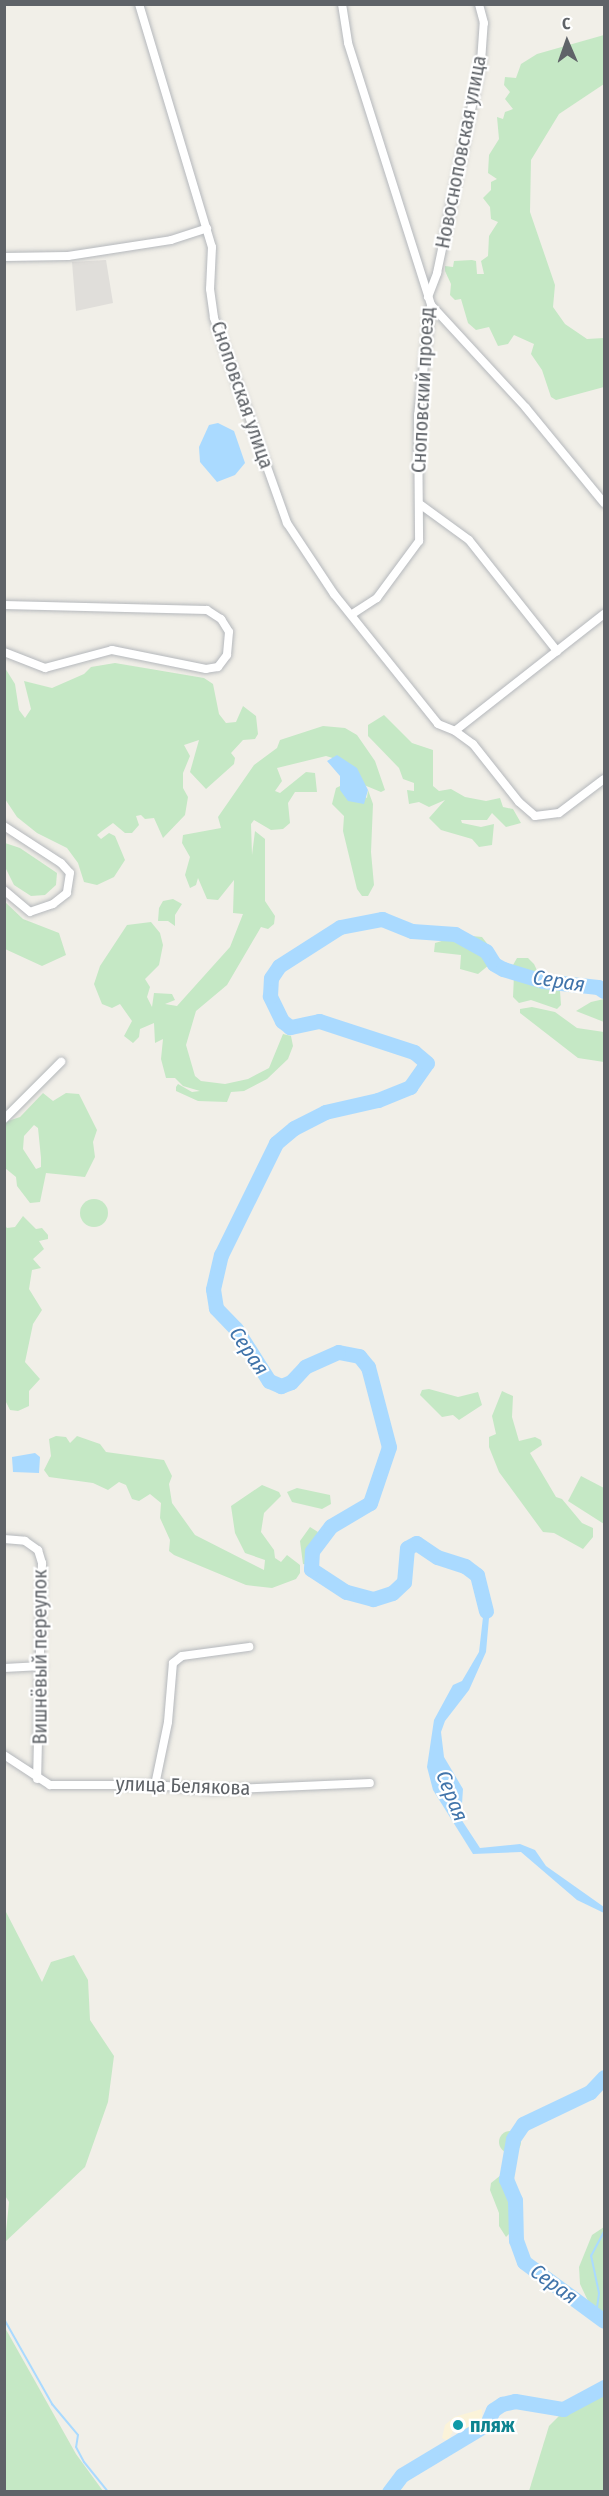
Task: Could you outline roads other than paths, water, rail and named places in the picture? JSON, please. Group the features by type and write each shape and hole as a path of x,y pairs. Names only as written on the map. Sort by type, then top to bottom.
{"street":[{"name":"Сноповская улица","path":"139,4 212,247 210,289 214,318 287,523 351,615 438,724 455,731 473,744 531,812 544,817 559,813 604,778"},
{"name":"Сноповский проезд","path":"342,4 348,43 430,301 418,415 422,529 412,555 377,598 351,615"},
{"name":"Новосноповская улица","path":"430,301 481,62 484,23 479,4"},
{"path":"4,257 68,256 171,240 207,228"},
{"path":"430,301 446,326 478,353 520,400 604,503"},
{"path":"421,505 469,540 557,651"},
{"path":"4,605 207,610 221,619 229,632 227,655 218,667 206,669 112,650 45,668 4,652"},
{"path":"455,731 604,614"},
{"path":"4,826 9,833 61,863 69,873 67,893 53,903 30,912 4,890"},
{"path":"4,1119 61,1062"},
{"name":"Вишнёвый переулок","path":"4,1539 25,1541 38,1550 42,1563 42,1666 37,1779"},
{"path":"155,1785 168,1722 173,1663 182,1656 249,1647"},
{"path":"4,1668 42,1666"},
{"name":"улица Белякова","path":"4,1755 37,1779 50,1785 155,1785 212,1790 370,1783"}],"water":[{"path":"218,423 234,431 245,463 235,475 217,482 200,462 199,447 209,425"},
{"path":"337,755 357,768 368,790 364,804 348,801 340,790 340,776 327,761"},
{"path":"35,1453 40,1457 39,1473 13,1472 12,1457"},
{"path":"484,1592 489,1618 486,1652 469,1690 445,1721 441,1732 444,1757 463,1789 461,1819 480,1848 520,1844 535,1850 546,1866 604,1907 604,1913 577,1900 521,1852 473,1854 433,1790 427,1767 434,1720 453,1685 462,1681 479,1652 483,1617 477,1594"}],"waterway":[{"name":"Серая","path":"486,1611 477,1575 465,1566 437,1557 416,1543 407,1548 404,1582 392,1593 373,1599 346,1592 311,1569 312,1551 331,1526 370,1503 389,1447 368,1367 359,1356 338,1352 305,1367 291,1382 281,1386 269,1381 236,1329 216,1308 213,1289 221,1255 276,1143 294,1128 325,1112 378,1100 410,1087 427,1063 414,1052 319,1021 290,1027 282,1021 270,996 271,978 279,966 340,927 382,919 412,931 455,934 486,951 494,964 503,969 543,981 598,987 604,991"},
{"name":"Серая","path":"604,2077 590,2092 523,2124 513,2139 506,2179 515,2200 516,2240 524,2262 604,2321"},
{"path":"596,2315 599,2293 591,2256 604,2232"},
{"path":"4,2319 52,2404 78,2435 76,2447 84,2462 108,2492"},
{"name":"Серая","path":"389,2492 402,2475 487,2424 493,2410 502,2404 515,2401 563,2409 604,2387"}],"place":[{"name":"пляж","path":"458,2425"}]}
